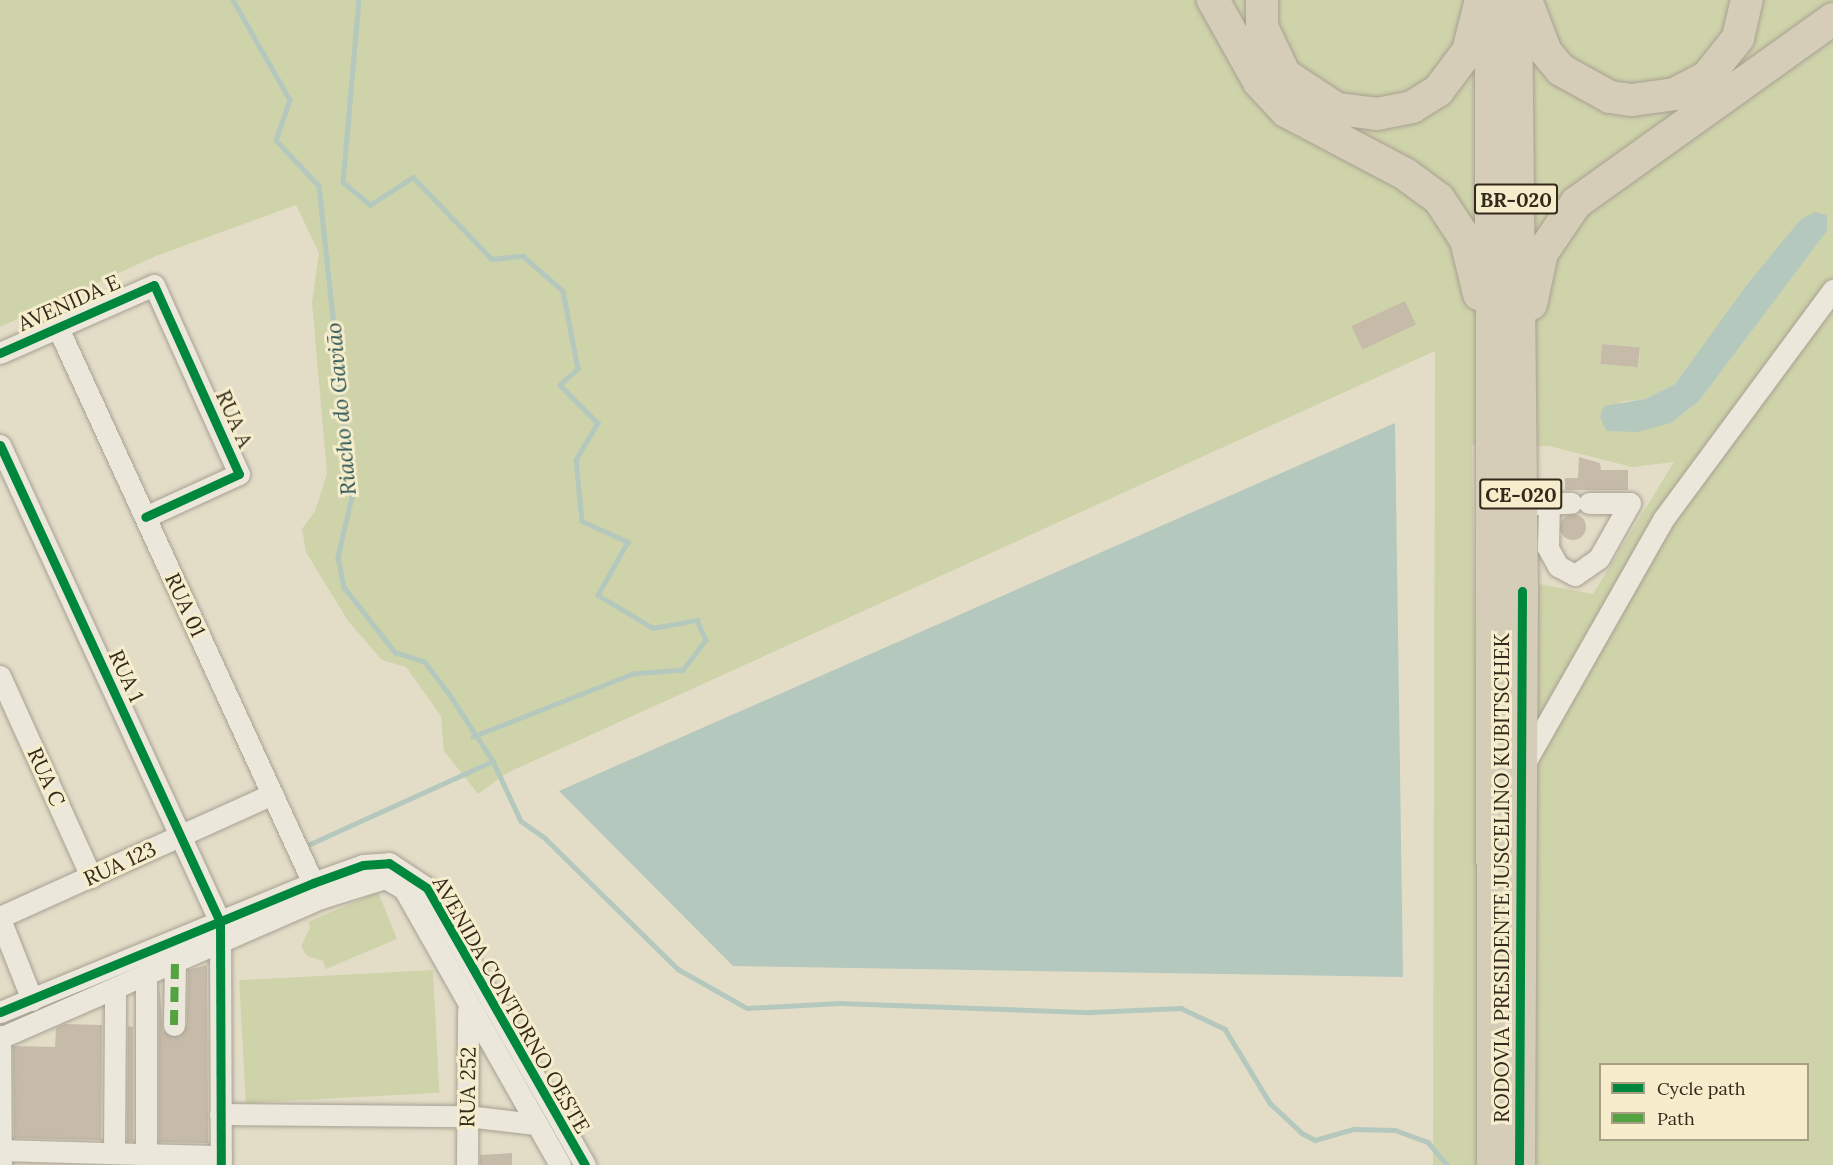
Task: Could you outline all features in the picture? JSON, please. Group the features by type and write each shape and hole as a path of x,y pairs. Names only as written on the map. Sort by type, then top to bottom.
{"highway":[{"path":"1213,0 1259,82 1286,111 1405,174 1456,219 1473,262 1480,332 1492,369"},
{"path":"1262,0 1263,27 1285,75 1337,109 1377,114 1412,107 1438,91 1468,51 1481,0"},
{"name":"RODOVIA PRESIDENTE JUSCELINO KUBITSCHEK","path":"1491,0 1493,1165"},
{"name":"RODOVIA PRESIDENTE JUSCELINO KUBITSCHEK","path":"1516,0 1521,398 1535,504 1522,767 1519,1165"},
{"path":"1526,0 1546,52 1561,70 1610,97 1632,99 1675,94 1707,77 1738,38 1747,0"},
{"path":"1521,398 1534,277 1542,253 1569,212 1643,151 1833,19"}],"street":[{"name":"AVENIDA E","path":"0,353 154,285"},
{"name":"RUA A","path":"145,517 239,474 154,285"},
{"path":"1522,767 1664,518 1833,290"},
{"name":"RUA 01","path":"58,328 313,883"},
{"name":"RUA 1","path":"0,445 181,836 220,932"},
{"path":"1630,503 1599,558 1575,575 1558,566 1548,548 1535,504 1630,503"},
{"name":"RUA C","path":"0,676 91,877"},
{"name":"RUA 123","path":"0,918 272,794"},
{"path":"220,932 221,1160 183,1157 175,1151 146,1150 55,1155 44,1150 2,1157 0,1037 175,963 220,932 313,883 363,865 387,870"},
{"path":"0,1012 321,898 387,870"},
{"name":"AVENIDA CONTORNO OESTE","path":"387,870 404,889 468,1009 560,1165"},
{"name":"AVENIDA CONTORNO OESTE","path":"387,870 427,888 585,1165"},
{"path":"0,918 32,1000"},
{"path":"174,1025 175,963"},
{"path":"146,975 146,1150"},
{"path":"114,1150 115,989"},
{"name":"RUA 252","path":"467,1165 468,1009"},
{"path":"220,1113 467,1116 534,1124"}],"green space":[{"path":"0,0 1833,0 1833,1165 1536,1165 1533,711 1539,584 1593,594 1674,462 1632,467 1549,446 1472,445 1483,1165 1433,1165 1435,351 507,773 478,794 444,751 441,716 406,667 382,660 348,621 306,552 302,529 315,511 327,474 312,302 319,253 296,205 156,256 0,327","holes":["1801,219 1827,231 1699,401 1671,423 1618,402 1645,399 1675,384","1602,344 1640,347 1639,367 1600,364"]},
{"path":"378,892 397,939 326,969 323,961 307,956 301,946 310,928 308,922"},
{"path":"433,970 439,1093 246,1103 239,980"}],"shaded area":[{"path":"1815,212 1827,215 1827,231 1699,401 1671,423 1638,432 1606,431 1600,417 1604,406 1645,399 1675,384 1749,282 1801,219"},
{"path":"1395,423 1403,977 733,966 559,791"}],"building":[{"path":"1405,301 1416,325 1363,349 1352,326"},
{"path":"1602,344 1640,347 1638,367 1600,364"},
{"path":"1579,457 1600,463 1601,470 1628,470 1628,490 1565,490 1565,478 1578,478"},
{"path":"1573,514 1582,518 1586,527 1582,536 1573,540 1564,536 1560,527 1564,518"},
{"path":"207,965 208,1143 159,1142 159,984 163,1031 180,1036 187,1025 188,970"},
{"path":"65,1024 102,1025 101,1140 14,1138 13,1046 55,1047 56,1028"},
{"path":"128,1026 133,1027 133,1141 127,1141"},
{"path":"512,1153 512,1165 480,1165 480,1155"}],"waterway":[{"name":"Riacho do Gavião","path":"233,0 290,100 276,140 319,186 352,497 338,557 344,587 395,652 425,662 448,692 493,761 521,821 545,838 678,969 747,1008 839,1003 1090,1012 1181,1008 1225,1029 1270,1103 1302,1133 1315,1140 1353,1129 1395,1130 1428,1142 1447,1165"},
{"path":"359,0 343,182 370,205 413,177 492,259 523,256 563,291 578,369 560,385 598,423 576,460 582,521 628,542 598,595 653,628 697,620 706,640 683,670 633,674 473,737"},
{"path":"310,844 493,761"}],"marked path":[{"path":"174,1025 175,963"}],"cycle path":[{"path":"0,353 154,285 239,474 145,517"},
{"path":"0,445 220,922 221,1165"},
{"path":"1519,1165 1522,591"},
{"path":"0,1012 313,883 363,865 389,863 427,888 585,1165"}]}
